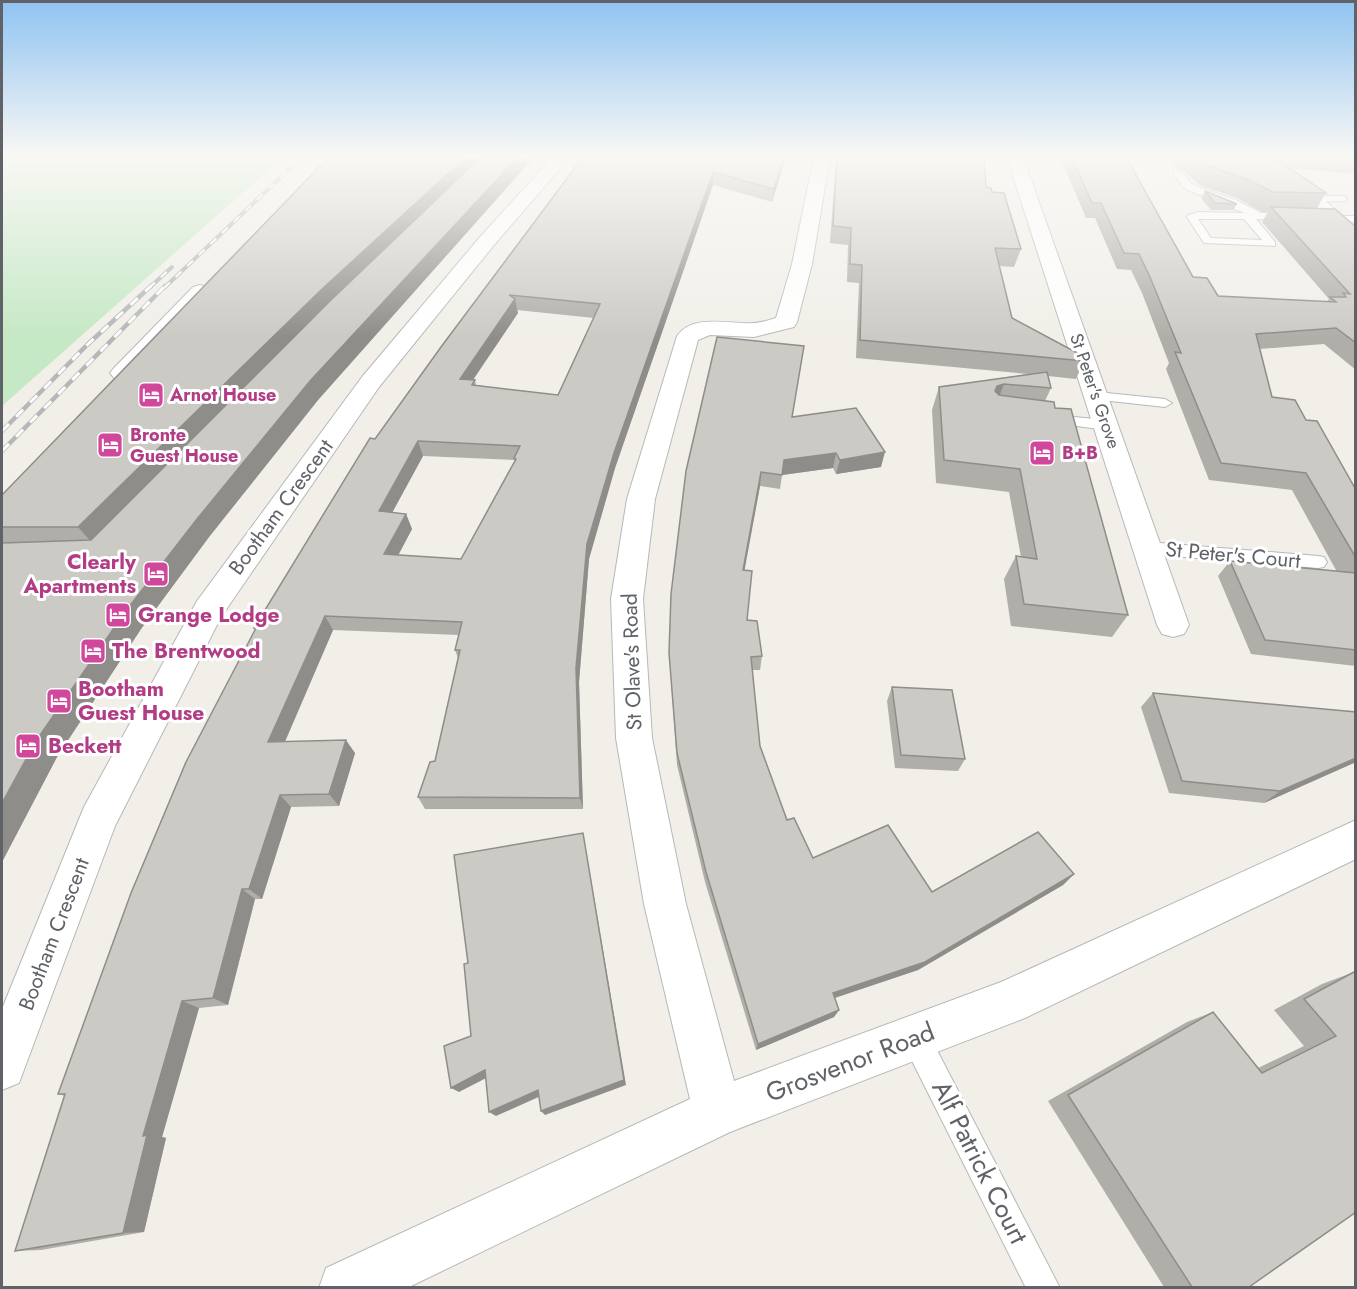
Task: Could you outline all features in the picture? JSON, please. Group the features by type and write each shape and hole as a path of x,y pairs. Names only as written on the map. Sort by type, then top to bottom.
{"street":[{"name":"Bootham Crescent","path":"2,1066 98,820 208,610 370,382 508,217"},
{"name":"St Olave's Road","path":"718,1112 665,904 636,749 627,599 641,500 688,336 707,328 754,330 786,322 802,264 811,217"},
{"name":"St Peter's Grove","path":"1036,217 1173,625"},
{"path":"1333,218 1356,239"},
{"path":"110,387 215,276"},
{"name":"Grosvenor Road","path":"346,1287 718,1112 1009,1002 1356,839"}],"lane":[{"path":"1192,217 1208,241 1271,244 1248,217"},
{"path":"1268,217 1356,219"},
{"path":"1097,396 1166,403"},
{"path":"1040,418 1107,425"},
{"name":"St Peter's Court","path":"1148,548 1318,562"},
{"name":"Alf Patrick Court","path":"915,1037 1044,1287"}],"green space":[{"path":"2,217 215,217 2,406"}],"building":[{"path":"271,217 400,217 321,290 78,527 2,527 2,495"},
{"path":"418,217 462,217 310,381 197,519 125,612 36,741 2,803 2,543 91,540 332,299"},
{"path":"538,217 697,217 614,453 587,544 576,668 580,798 418,797 430,762 435,761 460,650 455,650 462,622 325,616 268,742 346,740 329,794 280,795 249,889 242,889 213,998 182,1001 143,1136 147,1135 123,1233 15,1251 65,1094 58,1094 131,893 186,762 256,628 254,628 370,438 375,439","holes":["509,295 600,304 558,395 472,385 475,380 460,379 515,299","418,441 520,446 514,458 516,459 461,559 384,554 406,514 379,511"]},
{"path":"834,217 1011,217 1021,249 995,248 1012,318 1083,356 1084,361 860,340 862,265 850,264 851,228 833,226"},
{"path":"1108,217 1160,217 1193,277 1207,278 1218,296 1336,302 1330,297 1346,297 1343,293 1350,294 1280,217 1345,217 1356,227 1356,343 1336,328 1256,334 1272,397 1295,400 1306,420 1317,421 1356,490 1356,558 1306,473 1221,463 1175,352 1181,353 1150,277 1139,254 1124,253"},
{"path":"717,337 804,346 792,417 856,408 885,452 840,460 836,453 784,460 782,475 761,472 743,570 752,571 747,620 757,621 762,656 751,657 760,746 787,820 794,818 813,858 888,825 932,892 1038,832 1074,874 925,962 833,993 839,1010 758,1044 706,872 677,753 669,653 671,594 686,471"},
{"path":"1047,372 1051,388 1004,384 997,386 995,391 999,395 1054,402 1055,408 1071,409 1128,615 1024,604 1016,556 1037,559 1020,469 944,460 939,387"},
{"path":"1230,561 1356,573 1356,650 1265,640"},
{"path":"892,687 952,690 965,759 901,755"},
{"path":"1153,693 1356,712 1356,758 1280,791 1182,781"},
{"path":"583,833 624,1080 541,1111 538,1090 489,1112 485,1070 451,1088 444,1046 471,1036 464,964 468,963 454,855"},
{"path":"1354,972 1356,974 1356,1212 1249,1287 1192,1287 1068,1095 1213,1012 1262,1073 1336,1036 1304,999"}],"railway":[{"path":"164,288 239,217"},
{"path":"149,288 172,267"},
{"path":"2,431 87,345 151,286"},
{"path":"2,451 165,286"}],"place":[{"name":"Arnot House","path":"151,395"},
{"name":"Bronte Guest House","path":"110,445"},
{"name":"B+B","path":"1042,453"},
{"name":"Clearly Apartments","path":"156,574"},
{"name":"Grange Lodge","path":"118,615"},
{"name":"The Brentwood","path":"93,651"},
{"name":"Bootham Guest House","path":"59,701"},
{"name":"Beckett","path":"28,746"}]}
